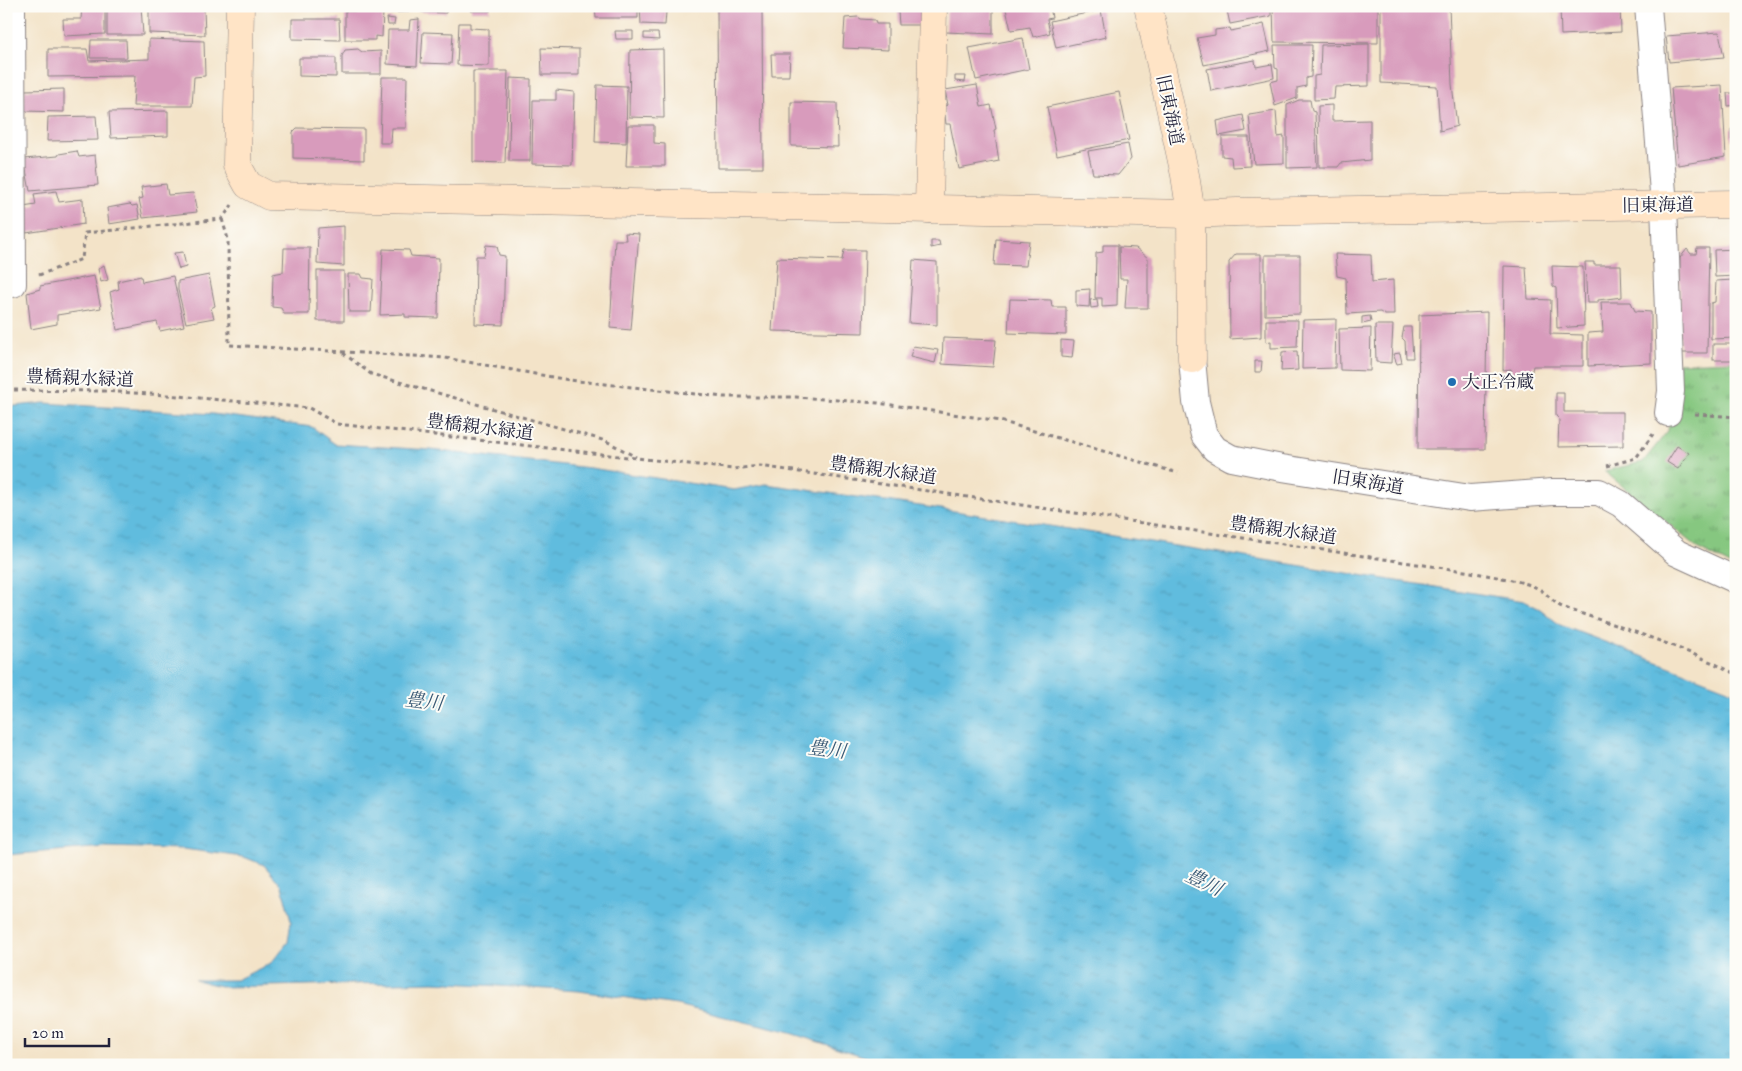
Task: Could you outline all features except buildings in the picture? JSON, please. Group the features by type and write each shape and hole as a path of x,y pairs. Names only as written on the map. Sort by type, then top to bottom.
{"street":[{"path":"12,6 13,284"},
{"path":"240,6 237,165 248,185 269,196 1191,214"},
{"path":"929,209 933,6"},
{"name":"旧東海道","path":"1148,6 1185,176 1191,214 1192,359 1196,402 1204,436 1215,449 1231,458 1291,470 1470,498 1553,492 1599,492 1621,504 1677,553 1736,580"},
{"path":"1648,6 1664,205 1671,391 1668,413"},
{"name":"旧東海道","path":"1191,214 1736,204"}],"path":[{"path":"13,284 82,259 85,233 222,219 248,185"},
{"path":"222,219 228,239 229,345 445,358 569,380 723,397 796,397 878,403 1000,422 1178,473"},
{"path":"342,353 371,374 606,441 638,459"},
{"name":"豊橋親水緑道","path":"6,390 104,391 308,408 337,424 733,469 760,466 1470,572 1535,587 1545,592 1562,607 1663,641 1736,674"},
{"path":"1601,467 1636,458 1668,413 1736,417"}],"green space":[{"path":"1736,361 1736,568 1699,549 1604,471 1643,462 1666,433 1678,405 1678,363"}],"water":[{"name":"豊川","path":"44,403 213,414 312,427 335,444 431,450 590,468 734,490 766,484 948,510 1524,601 1540,609 1560,625 1736,692 1736,1065 892,1065 790,1033 677,1005 579,991 434,982 225,987 195,980 236,980 271,963 288,942 291,921 282,886 264,865 244,857 184,849 104,847 6,855 6,407"}],"place":[{"name":"大正冷蔵","path":"1452,382"}]}
